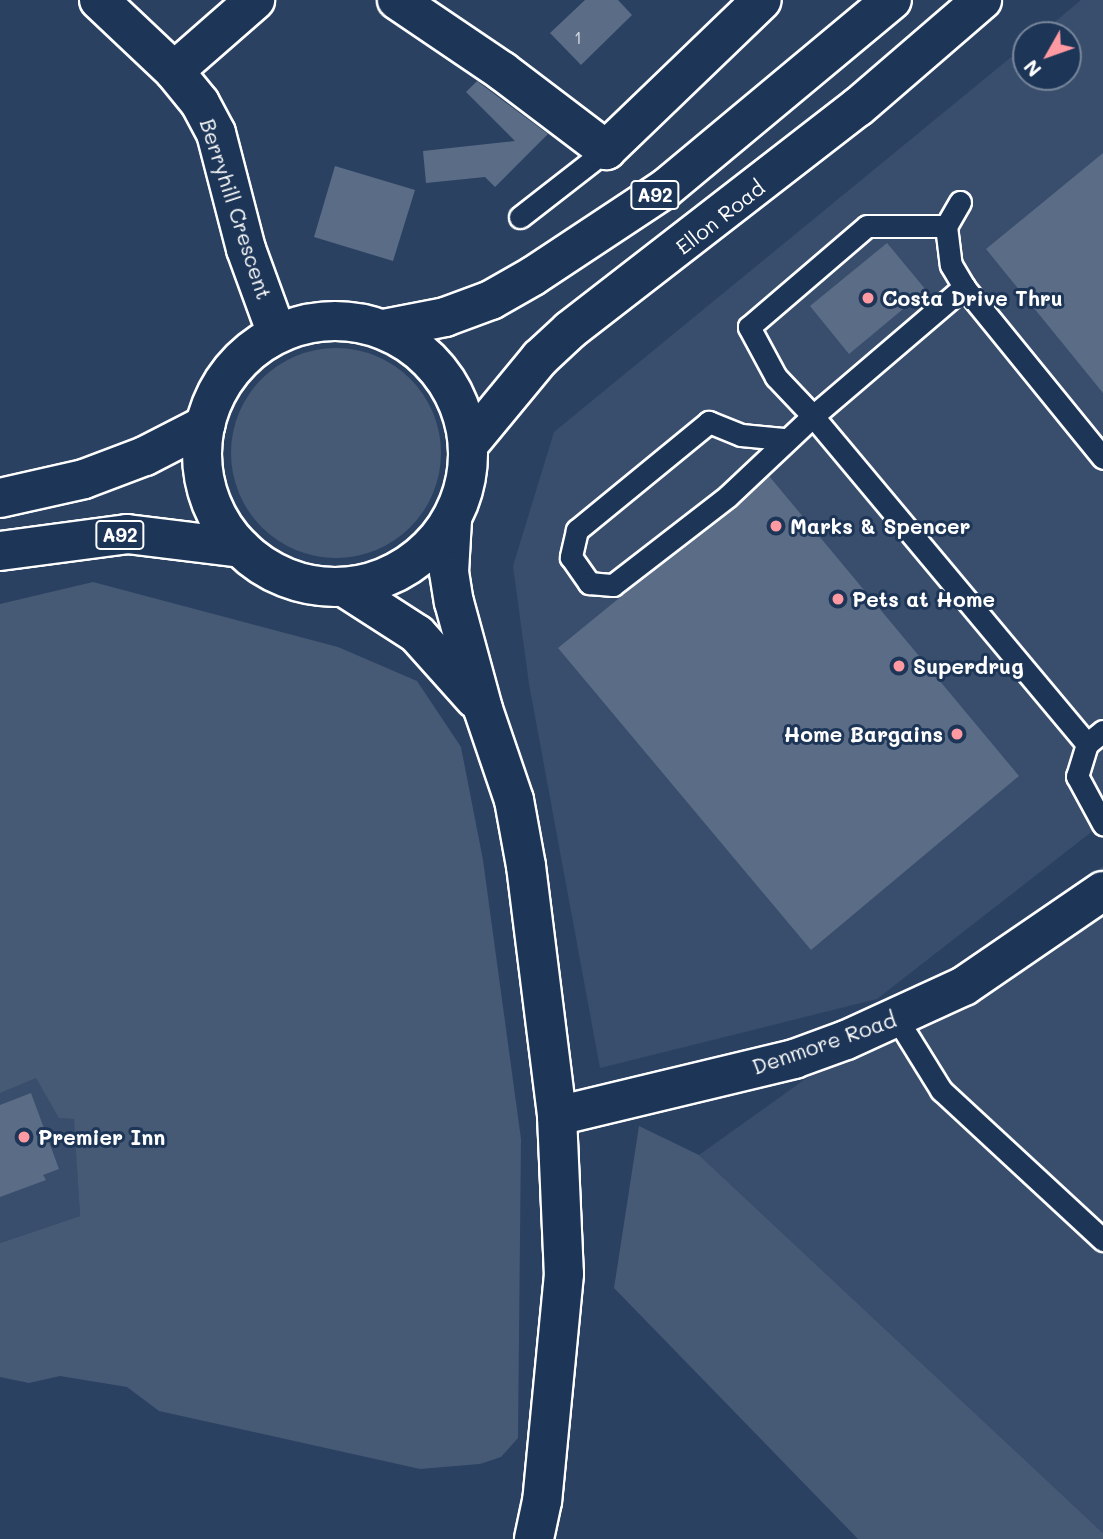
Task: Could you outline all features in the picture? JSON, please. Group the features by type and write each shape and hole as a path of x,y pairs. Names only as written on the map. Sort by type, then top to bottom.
{"main road":[{"name":"Berryhill Crescent","path":"99,0 174,71 216,133 246,249 277,334"},
{"path":"174,71 255,0"},
{"path":"397,0 502,71 606,150 762,0"},
{"name":"A92","path":"384,329 416,348 443,374 461,407 468,444 466,484 452,520 432,546 387,578 344,587 289,579 241,548 215,512 207,491 203,469 205,425 231,371 277,334 330,320 384,329 445,317 491,300 533,276 666,188 892,0"},
{"name":"Ellon Road","path":"468,444 540,358 570,330 848,116 982,0"},
{"path":"0,498 85,479 145,456 205,425"},
{"path":"452,520 449,572 482,709 514,800 526,866 557,1116 564,1274 542,1501 534,1539"},
{"name":"A92","path":"0,551 127,534 241,548"},
{"path":"344,587 417,634 482,709"},
{"name":"Denmore Road","path":"557,1116 794,1059 897,1019 1007,959 1103,891"}],"lane":[{"path":"520,217 606,150"},
{"path":"960,202 946,226 951,265 964,287 1103,458"},
{"path":"946,226 867,226 748,327 776,377 1095,738 1077,776 1103,824"},
{"path":"783,439 741,435 709,422 577,530 571,557 589,583 612,585 728,496 783,439 964,287"},
{"path":"897,1019 941,1090 1103,1240"}],"shaded area":[{"path":"1081,0 1103,0 1103,823 877,999 600,1068 529,684 513,566 554,432 1012,56 1012,91 1082,91 1082,21 1056,21"},
{"path":"336,348 376,356 410,379 433,413 441,453 433,493 410,527 376,550 336,558 296,550 262,527 239,493 231,453 239,413 262,379 296,356"},
{"path":"93,582 338,647 417,681 461,747 483,860 521,1139 518,1438 501,1457 480,1464 420,1469 159,1411 127,1387 60,1376 29,1383 0,1377 0,1243 80,1216 74,1119 59,1118 36,1078 0,1093 0,604"},
{"path":"0,763 58,812 80,1216 0,1243"},
{"path":"1103,866 1103,1533 699,1155"},
{"path":"639,1126 699,1155 1103,1533 1103,1539 858,1539 614,1288"}],"building":[{"path":"585,0 618,0 632,15 581,65 550,33"},
{"path":"477,81 548,134 495,187 485,177 426,183 423,151 515,141 466,92"},
{"path":"1103,153 1103,393 986,249"},
{"path":"335,166 415,190 393,261 314,237"},
{"name":"Costa Drive Thru","path":"887,243 926,290 849,354 810,306"},
{"path":"769,476 1019,776 811,950 558,648"},
{"name":"Premier Inn","path":"31,1093 59,1169 43,1175 46,1180 0,1197 0,1105"}],"place":[{"name":"Costa Drive Thru","path":"868,298"},
{"name":"Marks & Spencer","path":"776,526"},
{"name":"Pets at Home","path":"838,599"},
{"name":"Superdrug","path":"899,666"},
{"name":"Home Bargains","path":"957,734"},
{"name":"Premier Inn","path":"24,1137"}]}
